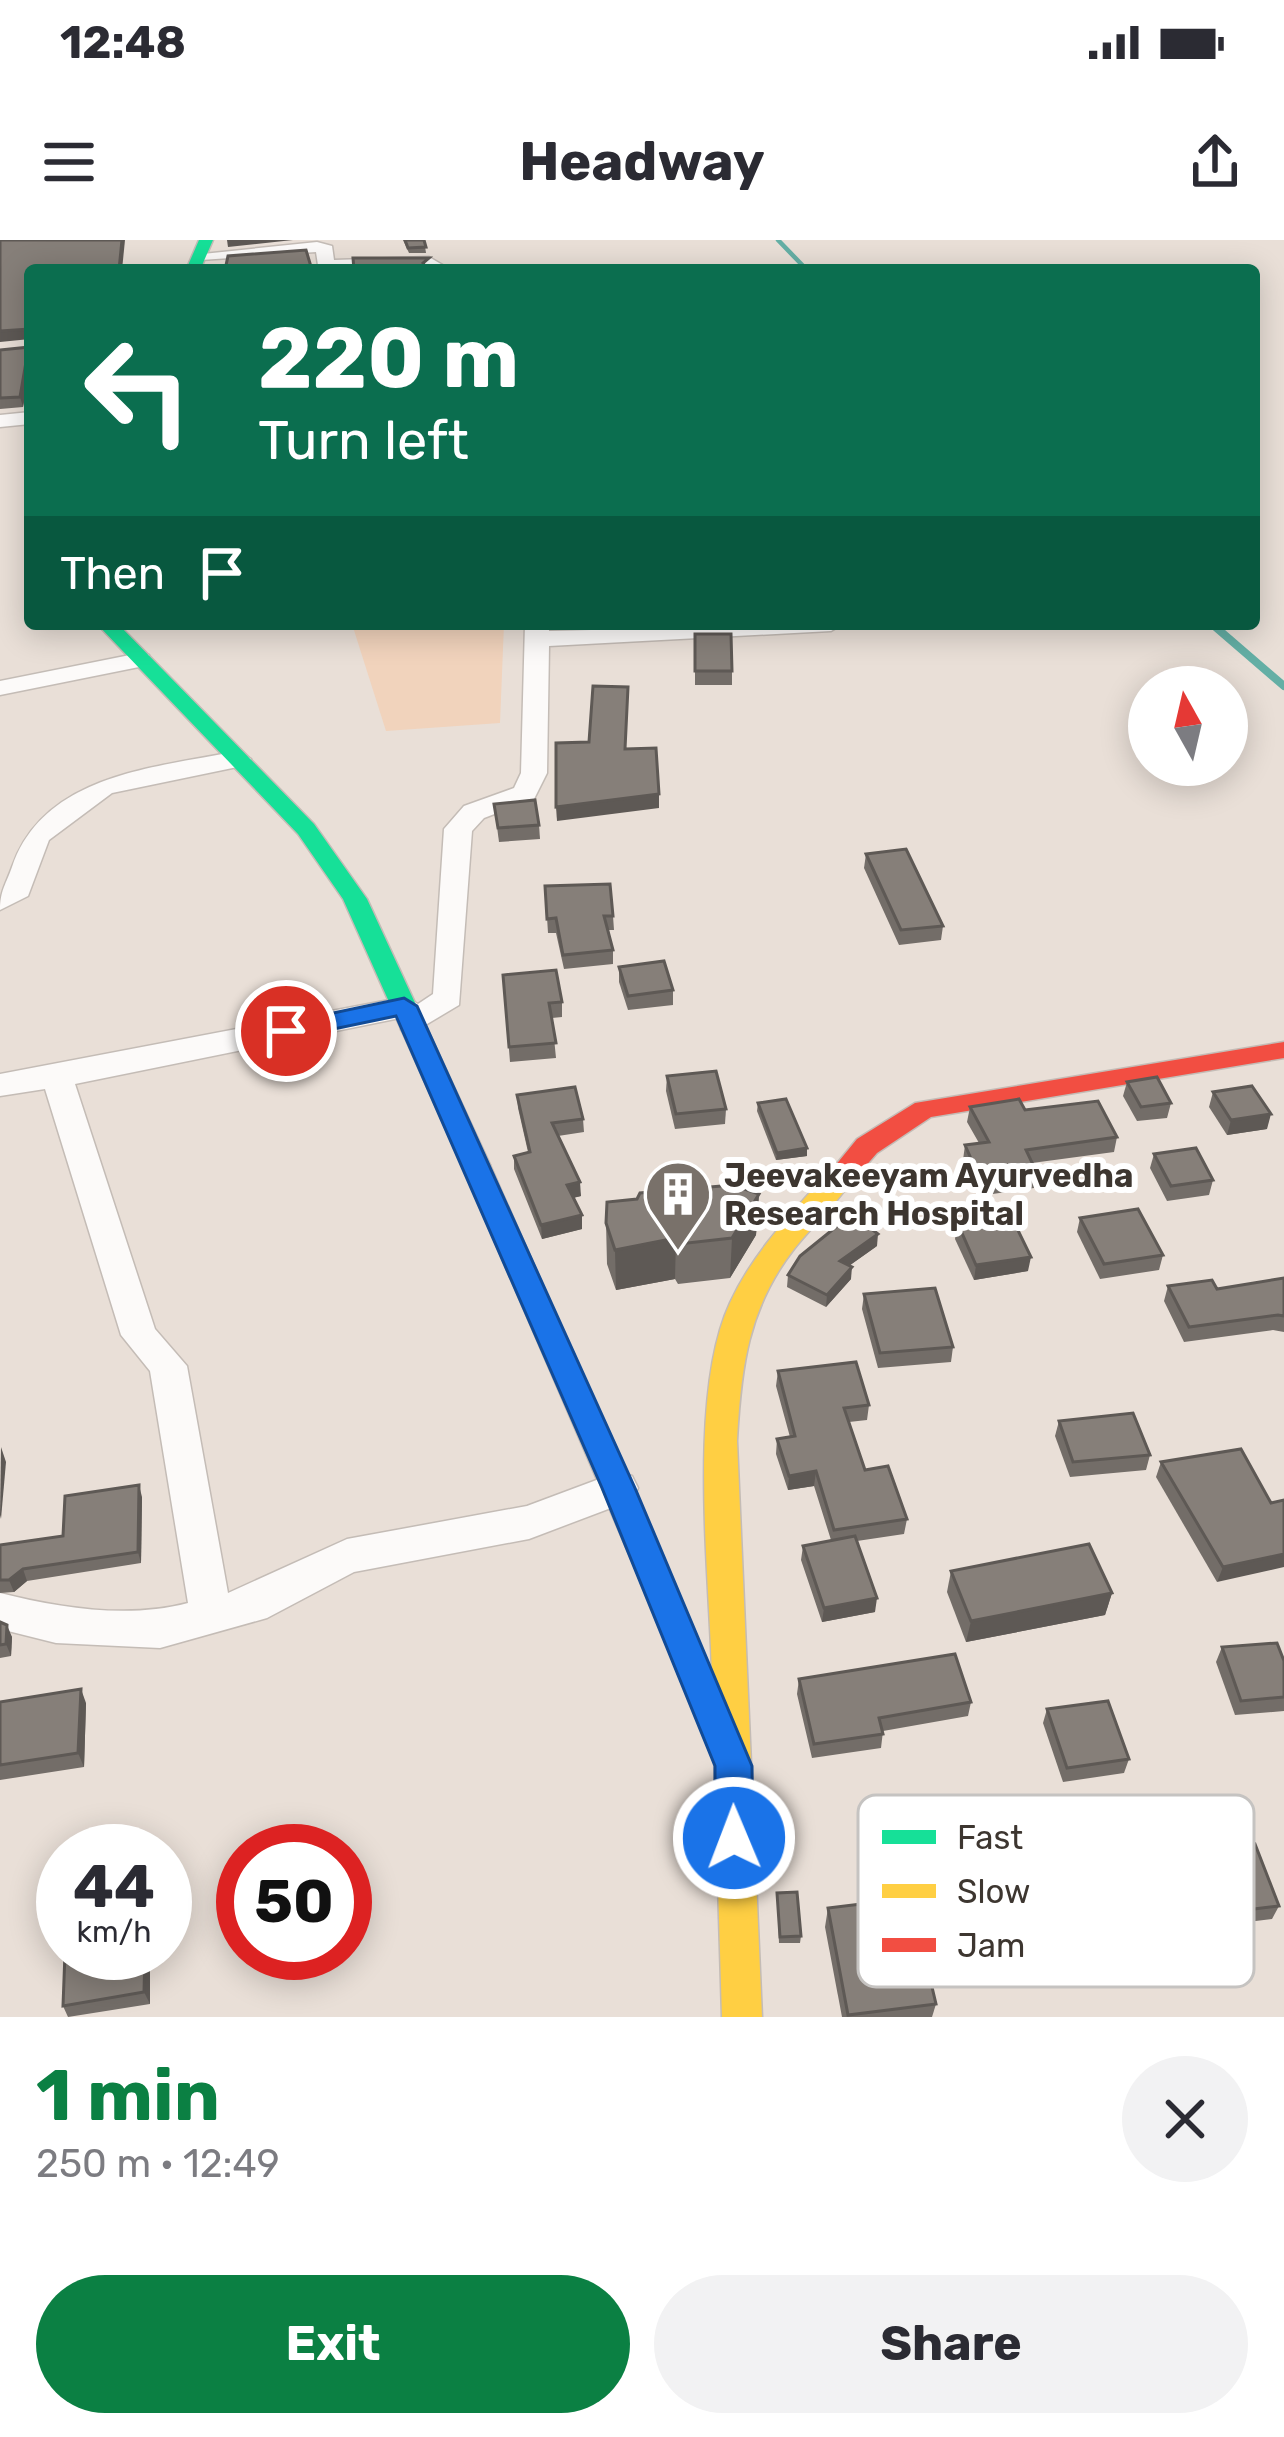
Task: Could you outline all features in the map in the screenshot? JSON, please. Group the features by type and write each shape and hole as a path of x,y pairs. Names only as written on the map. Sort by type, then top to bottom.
{"main road":[{"path":"112,630 306,829 355,898 618,1488 734,1766"},
{"path":"742,2017 721,1441 726,1371 738,1318 780,1247 867,1146 924,1109 1284,1050"}],"street":[{"path":"200,255 316,247 326,250 326,264"},
{"path":"360,264 432,264"},
{"path":"0,1085 408,1015 448,998 458,829 474,812 525,793 534,773 536,632 610,630"},
{"path":"0,688 140,660"},
{"path":"0,901 18,890 36,836 103,788 238,759"},
{"path":"58,1077 139,1335 168,1366 212,1618"},
{"path":"0,1611 56,1625 160,1629 212,1618 347,1556 529,1522 618,1488"}],"shaded area":[{"path":"354,630 504,630 500,723 386,731"}],"building":[{"path":"0,240 122,240 120,264 24,264 24,329 0,331"},
{"path":"405,240 424,240 426,247 408,248"},
{"path":"306,250 310,264 226,264 228,256"},
{"path":"353,258 429,258 424,264 354,264"},
{"path":"24,348 20,397 0,398 0,350"},
{"path":"695,634 731,634 732,671 695,671"},
{"path":"593,686 628,687 625,749 656,748 659,794 556,807 556,743 589,742"},
{"path":"535,800 539,825 498,828 494,804"},
{"path":"906,849 943,926 901,930 866,854"},
{"path":"610,884 613,916 604,916 613,950 563,955 556,918 547,919 545,886"},
{"path":"664,961 673,990 628,996 619,967"},
{"path":"556,970 562,1002 549,1003 556,1043 509,1047 503,975"},
{"path":"716,1071 726,1109 676,1114 667,1076"},
{"path":"1157,1077 1171,1103 1141,1107 1127,1082"},
{"path":"1252,1086 1271,1114 1231,1120 1213,1092"},
{"path":"575,1087 583,1119 552,1123 580,1182 567,1185 582,1215 541,1225 514,1156 530,1152 517,1095"},
{"path":"786,1099 807,1148 777,1153 758,1103"},
{"path":"1019,1099 1025,1110 1098,1101 1117,1137 1026,1150 1037,1173 981,1181 965,1145 989,1142 970,1107"},
{"path":"1196,1148 1213,1180 1171,1186 1154,1154"},
{"path":"733,1185 759,1194 732,1238 679,1244 676,1238 615,1250 606,1223 607,1202 637,1199 640,1193"},
{"path":"1138,1209 1163,1255 1104,1264 1080,1218"},
{"path":"852,1214 878,1234 840,1261 852,1267 827,1295 788,1275 800,1256"},
{"path":"1011,1216 1031,1257 976,1265 958,1224"},
{"path":"1284,1278 1284,1316 1189,1327 1168,1286 1212,1280 1217,1289"},
{"path":"935,1288 953,1347 880,1353 864,1294"},
{"path":"856,1362 869,1405 844,1408 865,1470 888,1466 907,1519 834,1530 816,1471 789,1476 777,1439 795,1436 778,1371"},
{"path":"1133,1413 1150,1455 1073,1462 1059,1421"},
{"path":"1241,1449 1271,1503 1284,1500 1284,1554 1223,1567 1161,1462"},
{"path":"139,1485 138,1552 23,1569 9,1580 0,1580 0,1545 63,1536 65,1496"},
{"path":"855,1536 877,1598 824,1608 803,1546"},
{"path":"1089,1544 1112,1593 971,1621 951,1571"},
{"path":"0,1622 7,1625 6,1644 0,1645"},
{"path":"1277,1643 1284,1661 1284,1697 1241,1701 1222,1647"},
{"path":"955,1654 971,1702 879,1718 883,1734 814,1744 799,1679"},
{"path":"81,1689 78,1753 0,1765 0,1702"},
{"path":"1108,1701 1129,1759 1067,1768 1047,1709"},
{"path":"1255,1844 1279,1906 1254,1909"},
{"path":"797,1892 801,1936 780,1937 777,1893"},
{"path":"858,1904 858,1987 932,1987 936,2004 848,2015 828,1908"},
{"path":"64,1980 144,1980 144,1992 63,2006"}],"waterway":[{"path":"778,240 801,264"},
{"path":"1219,630 1284,686"}],"traffic: fast":[{"path":"196,264 206,240"},
{"path":"113,630 306,829 355,899 476,1165"}],"traffic: slow":[{"path":"476,1165 723,1739"},
{"path":"742,2017 721,1441 725,1380 737,1321 756,1281 840,1177"}],"traffic: jam":[{"path":"840,1177 867,1146 924,1109 1284,1050"}],"place":[{"name":"Jeevakeeyam Ayurvedha Research Hospital","path":"678,1253"}],"route":[{"path":"286,1031 404,1006 618,1488 734,1766 734,1838"}]}
